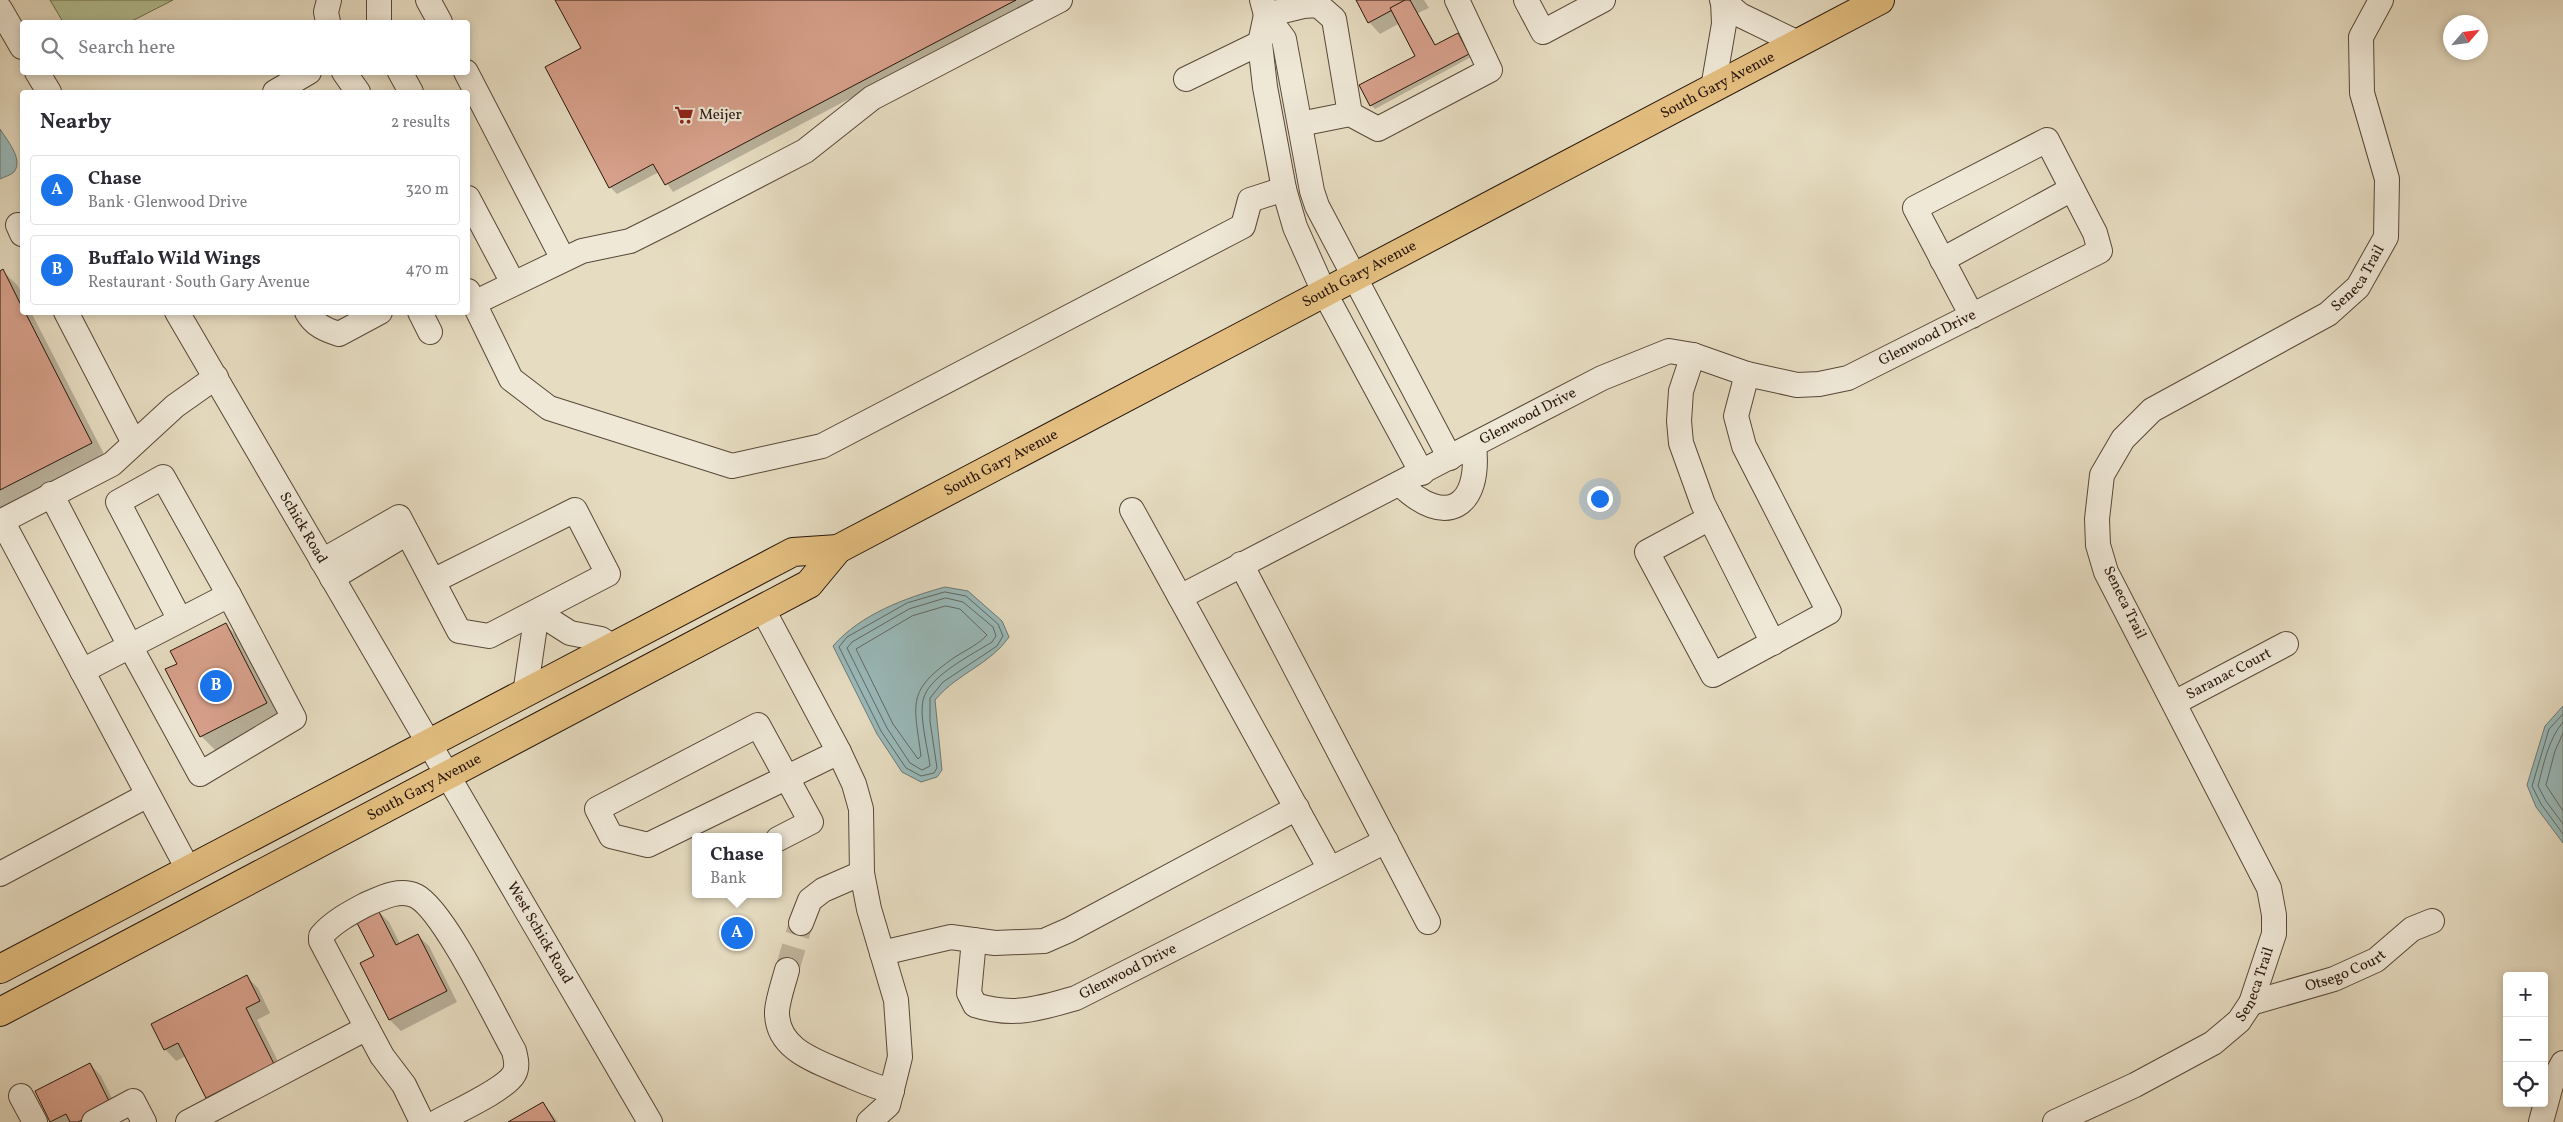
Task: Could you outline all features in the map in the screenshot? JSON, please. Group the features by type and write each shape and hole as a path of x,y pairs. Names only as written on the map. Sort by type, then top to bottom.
{"main road":[{"name":"South Gary Avenue","path":"0,1012 448,777 809,584 838,549 1074,427 1324,292 1880,0"},
{"name":"South Gary Avenue","path":"0,969 793,552 838,549"}],"street":[{"path":"328,20 326,12 329,0"},
{"path":"379,0 379,20"},
{"path":"428,0 439,20"},
{"path":"1060,0 872,98 827,136 784,162 630,241 582,251 513,283 471,297 512,379 549,408 732,466 822,446 1243,226 1250,200 1284,189"},
{"path":"1300,124 1350,114 1378,129 1490,70 1457,0"},
{"path":"1526,0 1543,32 1603,0"},
{"name":"Seneca Trail","path":"2055,1122 2135,1085 2213,1043 2239,1021 2251,1003 2274,934 2274,915 2269,888 2106,572 2098,545 2097,519 2102,475 2123,439 2152,410 2328,314 2358,286 2386,237 2386,179 2367,115 2362,83 2361,37 2382,0"},
{"path":"1723,1 1740,15 1798,43"},
{"path":"1712,88 1724,24 1723,1"},
{"path":"1264,8 1318,5 1334,19 1350,114"},
{"path":"1264,8 1260,43 1265,87 1284,189 1295,227 1324,292 1422,473"},
{"path":"1264,8 1284,39 1312,191 1317,206 1450,458"},
{"path":"0,9 20,44"},
{"path":"1186,80 1260,43"},
{"path":"39,75 48,90"},
{"path":"278,90 305,75"},
{"path":"346,75 357,90"},
{"path":"402,75 410,90"},
{"path":"468,75 563,260"},
{"path":"1942,260 2072,189 2047,140 1915,208 1942,260 1972,316"},
{"name":"Glenwood Drive","path":"1180,597 1602,378 1669,352 1693,355 1747,374 1797,385 1819,384 1848,378 2100,252 2095,233 2072,189"},
{"path":"470,202 513,283"},
{"path":"68,315 134,443"},
{"name":"Schick Road","path":"179,315 429,744"},
{"path":"309,315 325,330 339,334 374,315"},
{"path":"324,315 328,318 337,318 346,315"},
{"path":"1693,355 1681,391 1679,421 1681,443 1710,518 1773,643"},
{"path":"1710,518 1647,552 1713,675 1829,612 1744,446 1736,416 1747,374"},
{"path":"188,869 1,521 112,464 175,406 216,377"},
{"path":"1400,484 1414,498 1433,508 1451,508 1464,500 1471,488 1476,468 1474,446"},
{"path":"112,464 129,496"},
{"path":"51,494 130,646 200,774 294,718 229,595 163,477 118,502 180,620"},
{"path":"327,570 403,525 459,631 489,636 608,574 575,510 433,581"},
{"path":"1132,510 1330,869"},
{"path":"1241,564 1428,922"},
{"path":"82,671 229,595"},
{"path":"762,608 839,752 854,784 861,809 862,873 869,909 896,1000 900,1057 888,1104 869,1122"},
{"path":"537,612 570,633 601,639 614,647"},
{"path":"524,694 537,612"},
{"name":"Saranac Court","path":"2174,703 2286,644"},
{"path":"688,837 648,845 612,836 597,809 758,724 811,822 782,837"},
{"name":"West Schick Road","path":"429,744 650,1122"},
{"path":"695,833 787,777 839,752"},
{"path":"0,874 148,795"},
{"path":"882,954 951,937 995,943 1044,941 1086,921 1297,808"},
{"name":"Glenwood Drive","path":"974,940 969,993 975,1005 996,1012 1030,1012 1076,998 1386,841"},
{"path":"801,923 810,900 823,890 862,873"},
{"path":"422,1122 404,1085 382,1056 321,941 321,936 350,913 385,895 400,893 416,896 427,905 444,925 514,1051 516,1060 516,1068 509,1080 437,1122"},
{"name":"Otsego Court","path":"2251,1003 2334,979 2376,960 2412,930 2432,921"},
{"path":"787,970 777,1011 782,1035 787,1041 806,1058 877,1087 892,1091"},
{"path":"188,1122 367,1028"},
{"path":"2542,1122 2551,1085 2563,1063"},
{"path":"21,1096 35,1122"},
{"path":"94,1122 133,1101 144,1122"}],"green space":[{"path":"50,0 173,0 134,20 62,20"}],"water":[{"path":"0,129 16,155 17,167 14,172 0,179"},
{"path":"945,587 968,591 1002,621 1009,637 993,655 953,683 935,700 942,770 937,777 921,782 902,772 877,734 833,646 844,635 870,616 899,602"},
{"path":"2563,706 2563,843 2536,807 2527,785 2545,726"}],"building":[{"name":"Meijer","path":"555,0 1016,0 665,185 653,164 609,188 545,67 581,48"},
{"path":"1356,0 1411,0 1368,23"},
{"path":"1405,0 1410,0 1435,45 1458,33 1469,54 1370,106 1359,85 1415,56 1390,8"},
{"path":"3,269 20,303 20,315 27,315 92,443 0,490 0,271"},
{"path":"226,623 267,703 200,737 165,669 177,664 170,651"},
{"path":"378,910 396,945 418,934 447,991 389,1020 360,963 374,956 356,921"},
{"path":"247,975 260,1001 246,1008 274,1064 206,1098 178,1043 164,1050 151,1024"},
{"path":"90,1063 111,1105 78,1122 70,1122 66,1114 50,1122 35,1091"},
{"path":"543,1102 555,1122 508,1122"}],"tunnel":[{"path":"787,970 801,923"}],"place":[{"name":"Meijer","path":"684,115"},
{"name":"Buffalo Wild Wings","path":"216,686"},
{"name":"Chase","path":"737,933"}]}
